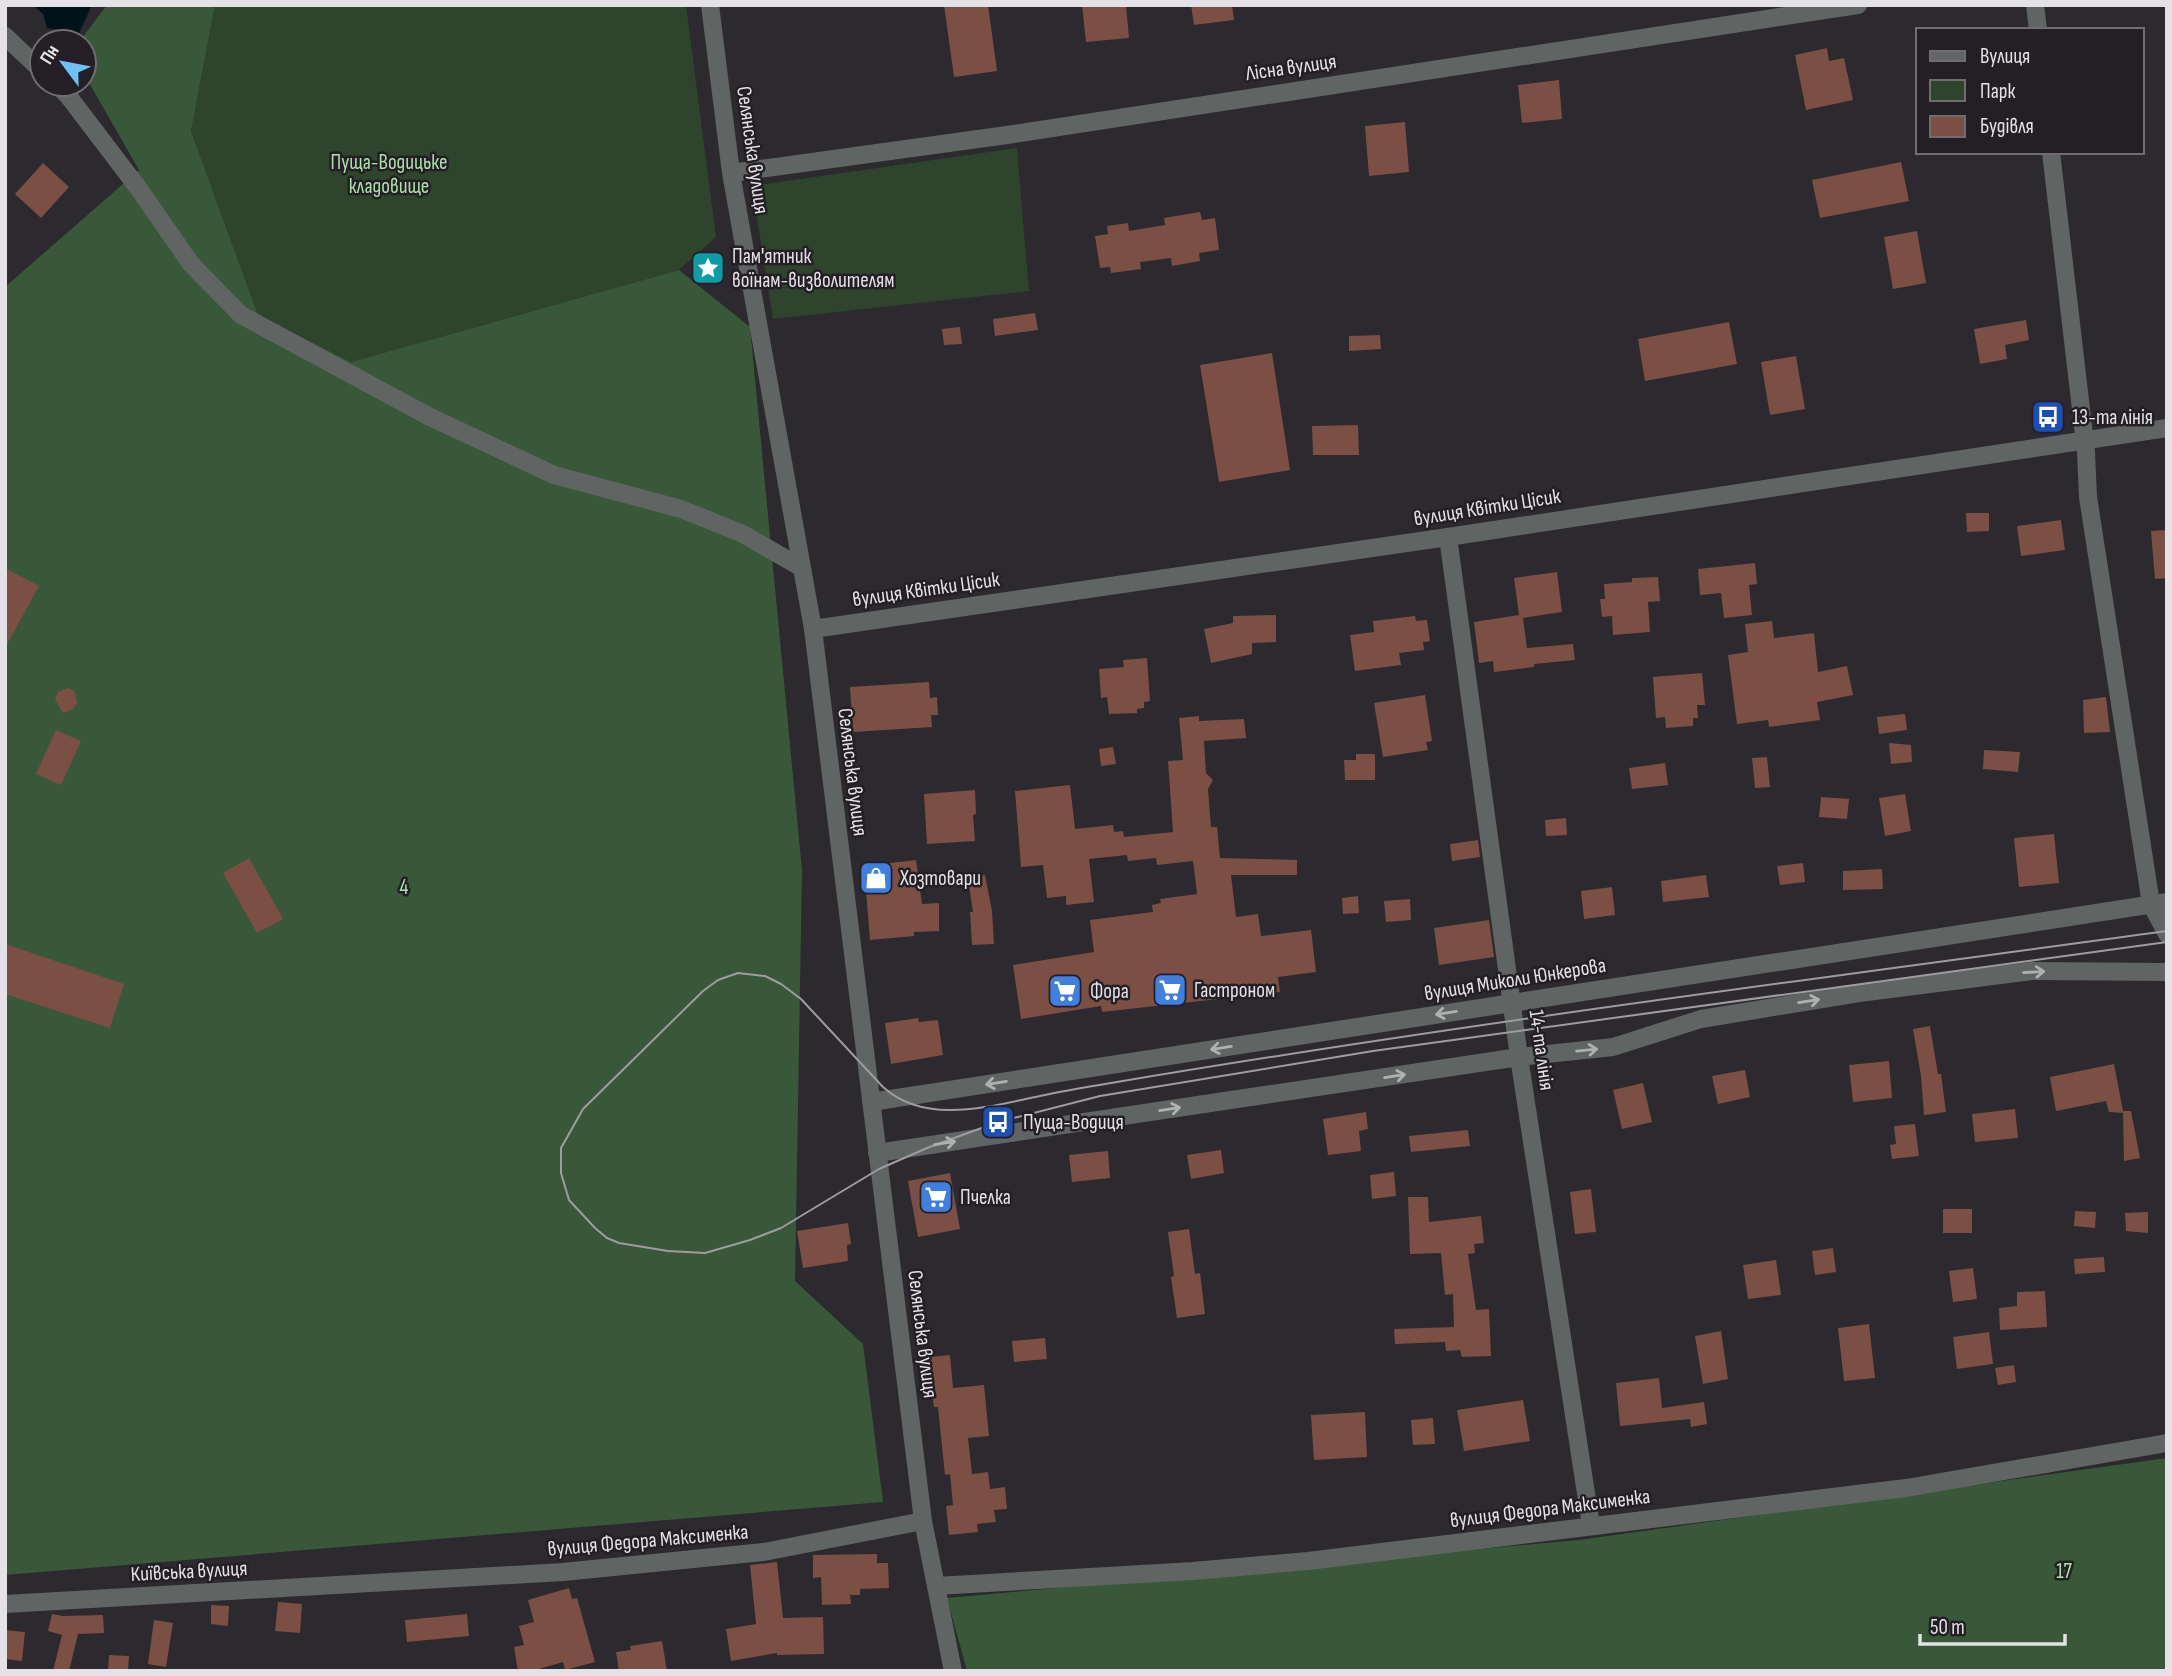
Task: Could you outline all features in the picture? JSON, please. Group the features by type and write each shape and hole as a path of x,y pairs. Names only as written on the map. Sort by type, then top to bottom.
{"street":[{"name":"Селянська вулиця","path":"710,5 731,173 813,629 923,1521 953,1671"},
{"name":"Лісна вулиця","path":"731,173 1007,135 1858,5"},
{"path":"2035,5 2038,28"},
{"path":"5,36 28,58"},
{"path":"70,98 191,264 241,315 430,417 554,475 681,509 743,534 802,568"},
{"path":"2052,154 2088,496 2159,903 2167,934"},
{"name":"вулиця Квітки Цісик","path":"813,629 1448,537 2167,428"},
{"name":"14-та лінія","path":"1448,537 1520,1057 1591,1526"},
{"name":"вулиця Миколи Юнкерова","path":"871,1102 2159,903"},
{"path":"877,1153 1520,1057 1614,1047 1701,1019 1872,991 2032,971 2167,972"},
{"name":"вулиця Федора Максименка","path":"936,1586 1193,1571 1308,1561 1906,1488 2167,1443"},
{"name":"вулиця Федора Максименка","path":"375,1583 563,1572 764,1552 923,1521"},
{"name":"Київська вулиця","path":"5,1604 375,1583"}],"green space":[{"name":"4","path":"107,5 215,5 191,131 258,315 351,362 679,270 750,327 802,870 795,1281 863,1344 883,1502 5,1575 5,287 139,170 98,98 98,28 90,28"},
{"name":"Пуща-Водицьке кладовище","path":"215,5 686,5 716,237 679,270 351,362 258,315 191,131"},
{"path":"1017,148 1029,291 773,319 752,186"},
{"name":"17","path":"2167,1458 2167,1671 967,1671 947,1598 1579,1540"}],"water":[{"path":"33,5 92,5 81,28 47,28 43,14"}],"building":[{"path":"944,5 988,5 997,71 954,77"},
{"path":"1082,5 1126,5 1129,38 1086,42"},
{"path":"1191,5 1232,5 1234,20 1194,25"},
{"path":"1827,48 1829,61 1844,58 1853,100 1806,110 1795,55"},
{"path":"1559,80 1562,119 1522,123 1518,85"},
{"path":"1405,122 1409,172 1369,176 1365,126"},
{"path":"1901,162 1909,201 1820,218 1812,180"},
{"path":"43,163 69,187 41,218 15,194"},
{"path":"1200,212 1202,220 1215,218 1219,250 1199,253 1200,261 1172,266 1171,258 1140,262 1141,269 1111,273 1110,267 1100,268 1095,236 1108,234 1107,226 1128,223 1129,231 1165,225 1164,218"},
{"path":"1917,231 1926,283 1893,289 1884,237"},
{"path":"1035,313 1038,330 995,336 993,319"},
{"path":"2026,320 2029,340 2005,345 2007,359 1980,364 1974,329"},
{"path":"1729,322 1737,364 1645,381 1638,339"},
{"path":"960,327 962,344 944,345 942,329"},
{"path":"1380,335 1381,349 1349,351 1349,336"},
{"path":"1272,353 1290,470 1219,482 1200,365"},
{"path":"1796,356 1805,409 1770,415 1761,362"},
{"path":"1358,425 1359,455 1313,455 1312,426"},
{"path":"1966,513 1989,513 1989,531 1967,532"},
{"path":"2061,520 2065,550 2021,556 2017,526"},
{"path":"2167,530 2167,578 2155,579 2151,531"},
{"path":"1755,563 1757,584 1749,585 1752,615 1724,618 1721,593 1700,595 1698,569"},
{"path":"5,568 39,586 5,648"},
{"path":"1557,572 1562,612 1523,618 1527,648 1573,644 1575,660 1494,672 1493,661 1479,663 1474,622 1519,615 1514,578"},
{"path":"1658,577 1660,601 1648,602 1650,632 1613,635 1612,616 1602,617 1600,599 1605,599 1604,584 1632,582 1632,578"},
{"path":"1276,615 1276,642 1252,643 1252,654 1211,663 1204,629 1233,623 1233,616"},
{"path":"1415,616 1416,621 1427,620 1430,641 1423,642 1424,650 1399,653 1401,665 1355,671 1350,635 1374,632 1373,621"},
{"path":"1772,621 1774,638 1814,633 1818,672 1847,666 1853,695 1817,702 1820,720 1769,727 1768,720 1737,724 1728,655 1748,652 1745,624"},
{"path":"1147,658 1150,701 1144,702 1144,708 1137,709 1137,713 1109,714 1107,697 1101,698 1099,669 1124,667 1123,660"},
{"path":"1702,673 1705,705 1697,705 1698,718 1693,718 1693,726 1666,728 1665,717 1656,718 1653,677"},
{"path":"929,682 930,698 937,697 938,715 931,715 932,727 853,732 850,687"},
{"path":"68,688 75,692 77,703 73,709 63,713 55,699 58,692"},
{"path":"1425,695 1432,741 1426,742 1428,750 1383,757 1374,703"},
{"path":"2106,697 2110,732 2084,733 2083,700"},
{"path":"1905,714 1907,730 1879,734 1877,717"},
{"path":"1199,716 1199,721 1244,719 1246,738 1204,741 1206,773 1213,780 1208,789 1211,827 1217,827 1220,858 1297,860 1297,875 1231,875 1236,917 1258,914 1261,936 1311,930 1316,972 1278,977 1280,992 1102,1012 1101,1006 1021,1019 1013,965 1094,952 1090,920 1153,912 1152,905 1161,903 1160,899 1197,894 1193,861 1157,865 1156,858 1128,861 1127,855 1089,859 1094,902 1066,905 1066,896 1047,898 1043,865 1021,867 1015,791 1070,785 1075,829 1113,825 1114,832 1123,831 1124,837 1173,832 1168,761 1183,760 1179,718"},
{"path":"56,730 81,741 61,785 36,774"},
{"path":"1889,743 1911,745 1912,762 1891,764"},
{"path":"1113,747 1116,764 1101,766 1099,749"},
{"path":"1984,750 2020,752 2018,772 1983,769"},
{"path":"1356,754 1375,754 1375,780 1345,780 1344,760 1356,760"},
{"path":"1767,757 1770,787 1755,788 1752,758"},
{"path":"1665,763 1668,785 1632,789 1629,768"},
{"path":"975,790 975,841 927,844 924,794"},
{"path":"1905,794 1911,831 1885,836 1879,798"},
{"path":"1821,797 1849,799 1847,819 1819,817"},
{"path":"1566,818 1567,835 1546,836 1545,820"},
{"path":"2054,834 2059,883 2019,887 2014,838"},
{"path":"1478,840 1480,857 1452,861 1450,844"},
{"path":"249,858 283,919 257,933 223,873"},
{"path":"916,860 922,904 939,903 939,931 914,932 914,936 870,940 864,866"},
{"path":"1803,863 1805,882 1780,885 1777,866"},
{"path":"1882,869 1883,889 1843,890 1843,871"},
{"path":"985,875 992,911 994,944 972,945 970,912 973,912 968,878"},
{"path":"1706,875 1709,897 1663,902 1661,881"},
{"path":"1612,887 1615,915 1584,919 1581,891"},
{"path":"1358,896 1359,913 1343,914 1342,898"},
{"path":"1410,899 1411,920 1386,922 1384,901"},
{"path":"1489,920 1494,957 1439,965 1434,928"},
{"path":"5,944 124,984 110,1028 5,994"},
{"path":"918,1018 919,1022 938,1020 943,1055 891,1064 885,1023"},
{"path":"1930,1026 1946,1112 1924,1115 1913,1029"},
{"path":"1889,1061 1892,1098 1853,1102 1849,1065"},
{"path":"2114,1064 2123,1111 2131,1111 2140,1158 2124,1161 2123,1113 2109,1112 2106,1101 2056,1111 2050,1077"},
{"path":"1745,1070 1750,1097 1718,1104 1712,1076"},
{"path":"1643,1083 1652,1122 1622,1129 1613,1090"},
{"path":"2015,1109 2018,1138 1975,1142 1972,1114"},
{"path":"1366,1112 1368,1129 1359,1131 1361,1151 1328,1155 1323,1119"},
{"path":"1915,1124 1919,1156 1892,1159 1890,1145 1896,1144 1894,1126"},
{"path":"1468,1130 1470,1146 1411,1152 1409,1136"},
{"path":"1221,1150 1224,1173 1191,1179 1187,1155"},
{"path":"1108,1151 1110,1178 1072,1182 1069,1155"},
{"path":"1394,1172 1396,1196 1372,1199 1370,1175"},
{"path":"950,1173 960,1229 918,1237 908,1181"},
{"path":"1591,1189 1596,1232 1575,1234 1570,1192"},
{"path":"1408,1197 1428,1197 1429,1222 1481,1216 1484,1243 1474,1244 1475,1253 1468,1254 1476,1310 1489,1309 1491,1356 1462,1357 1460,1350 1446,1351 1445,1342 1395,1344 1394,1329 1454,1327 1453,1294 1445,1295 1441,1253 1410,1254"},
{"path":"1943,1209 1972,1209 1972,1233 1943,1233"},
{"path":"2075,1211 2096,1212 2095,1228 2074,1226"},
{"path":"2148,1212 2148,1233 2126,1231 2125,1213"},
{"path":"848,1223 851,1244 847,1245 848,1261 803,1268 797,1231"},
{"path":"1189,1229 1195,1274 1200,1273 1205,1314 1177,1318 1168,1232"},
{"path":"1833,1248 1836,1272 1815,1275 1812,1251"},
{"path":"2104,1257 2105,1272 2075,1274 2074,1259"},
{"path":"1776,1260 1781,1295 1748,1299 1743,1265"},
{"path":"1973,1268 1977,1299 1953,1302 1949,1271"},
{"path":"2045,1291 2047,1327 2000,1330 1999,1308 2017,1306 2017,1292"},
{"path":"1869,1324 1875,1378 1844,1381 1838,1328"},
{"path":"1721,1331 1728,1379 1703,1384 1695,1336"},
{"path":"1989,1332 1993,1364 1957,1369 1953,1337"},
{"path":"1045,1338 1047,1359 1014,1362 1012,1341"},
{"path":"950,1355 953,1388 984,1385 989,1436 968,1438 972,1474 988,1472 990,1489 1005,1487 1007,1509 994,1510 996,1522 977,1524 978,1532 949,1535 946,1506 953,1505 950,1474 945,1475 938,1407 934,1407 931,1388 934,1387 930,1357"},
{"path":"2014,1365 2016,1382 1998,1385 1995,1368"},
{"path":"1659,1378 1662,1408 1704,1402 1707,1424 1691,1427 1690,1419 1620,1426 1616,1383"},
{"path":"1523,1400 1530,1441 1464,1451 1457,1410"},
{"path":"1365,1412 1367,1457 1314,1460 1311,1415"},
{"path":"1433,1418 1435,1444 1413,1445 1411,1420"},
{"path":"877,1554 877,1563 888,1563 889,1588 860,1589 860,1595 850,1595 851,1604 822,1605 821,1577 813,1578 813,1555"},
{"path":"777,1562 783,1618 823,1617 824,1654 777,1653 731,1661 726,1629 756,1624 750,1565"},
{"path":"569,1588 572,1599 577,1598 595,1662 565,1670 563,1662 532,1671 518,1671 514,1647 524,1645 519,1626 534,1622 528,1600"},
{"path":"278,1602 302,1604 300,1633 275,1631"},
{"path":"211,1605 229,1606 228,1626 211,1624"},
{"path":"52,1614 103,1615 104,1633 78,1634 69,1671 53,1671 62,1635 48,1631"},
{"path":"467,1614 469,1636 407,1642 405,1620"},
{"path":"154,1620 173,1623 166,1667 148,1664"},
{"path":"5,1630 25,1632 22,1661 5,1659"},
{"path":"662,1641 667,1671 619,1671 616,1652 631,1650 630,1646"},
{"path":"109,1655 129,1656 128,1671 108,1671"}],"tram line":[{"path":"2167,931 1374,1041 959,1110 938,1110 900,1099 883,1087 801,999 765,976 738,973 718,980 703,991 583,1109 561,1148 561,1173 569,1200 607,1238 619,1243 668,1251 705,1253 781,1228 879,1169 927,1148 998,1122 1100,1096 1373,1051 2167,942"}],"place":[{"name":"Пам'ятник воїнам-визволителям","path":"708,268"},
{"name":"13-та лінія","path":"2048,417"},
{"name":"Хозтовари","path":"876,878"},
{"name":"Гастроном","path":"1170,990"},
{"name":"Фора","path":"1065,991"},
{"name":"Пуща-Водиця","path":"998,1122"},
{"name":"Пчелка","path":"936,1197"}]}
